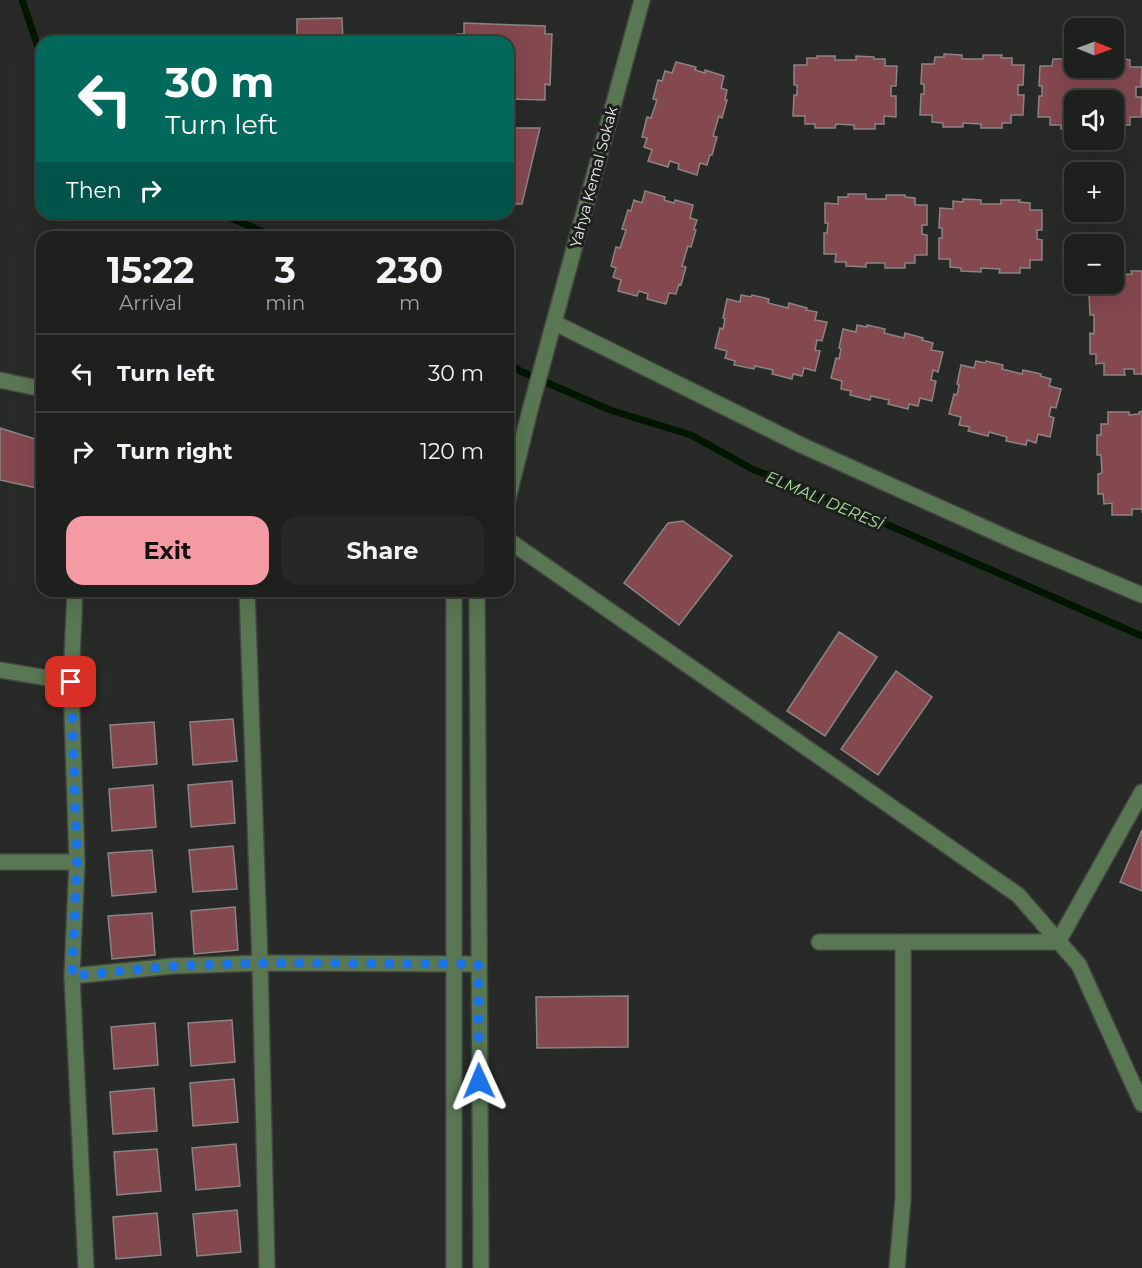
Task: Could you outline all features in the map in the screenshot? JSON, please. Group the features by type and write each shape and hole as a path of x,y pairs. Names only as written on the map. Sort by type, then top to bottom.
{"street":[{"name":"Yahya Kemal Sokak","path":"514,475 642,0"},
{"path":"555,323 801,445 1014,541 1142,595"},
{"path":"0,380 36,388"},
{"path":"514,544 1018,895 1079,965 1142,1104"},
{"path":"75,597 71,682 77,862 72,976 86,1268"},
{"path":"247,597 260,963 267,1268"},
{"path":"454,597 454,1268"},
{"path":"477,597 482,1268"},
{"path":"0,670 71,682"},
{"path":"1058,942 1142,792"},
{"path":"0,862 77,862"},
{"path":"819,942 1058,942"},
{"path":"897,1268 903,1199 903,942"},
{"path":"72,976 173,966 260,963 478,964"}],"building":[{"path":"342,18 343,36 297,36 297,19"},
{"path":"464,23 545,26 545,34 552,34 550,85 545,84 545,100 514,99 514,36 457,36 457,34 464,34"},
{"path":"944,54 962,55 962,59 983,59 983,55 1002,55 1001,58 1012,58 1012,65 1024,65 1023,85 1018,85 1018,95 1024,95 1023,115 1011,115 1011,123 1002,123 1002,128 981,128 981,124 963,123 963,127 943,127 943,123 932,122 932,115 920,115 921,94 924,94 924,84 921,84 922,64 934,64 935,57 944,57"},
{"path":"817,56 835,56 835,60 856,60 856,56 874,57 874,59 885,59 885,66 897,66 896,86 891,86 891,96 896,96 896,117 884,116 884,124 875,124 875,129 854,129 854,125 836,124 835,128 815,128 815,124 805,124 805,116 793,116 794,95 797,95 797,85 794,85 794,65 807,65 807,58 817,58"},
{"path":"1064,56 1064,78 1124,78 1124,59 1130,60 1130,67 1142,67 1141,87 1136,87 1136,97 1142,97 1141,117 1130,117 1130,125 1124,125 1124,90 1064,90 1064,129 1061,129 1061,125 1050,125 1050,117 1038,117 1039,96 1042,96 1042,86 1039,86 1040,66 1052,66 1053,59 1063,59"},
{"path":"676,62 696,67 695,70 705,73 705,70 724,76 721,88 727,90 722,118 719,116 713,136 717,137 712,155 707,165 700,163 697,175 678,169 679,164 670,161 668,167 648,161 652,150 644,147 647,138 642,137 647,117 651,118 657,100 653,99 658,80 662,81 665,71 672,73"},
{"path":"514,128 540,128 522,204 514,204"},
{"path":"645,191 665,197 664,200 674,203 675,200 693,205 690,218 697,220 691,247 688,246 682,266 686,267 681,285 679,284 676,294 669,293 666,304 647,299 648,294 639,291 637,296 618,291 621,280 613,277 616,268 611,266 616,247 620,248 626,230 622,229 628,210 631,211 634,200 642,203"},
{"path":"848,194 866,194 866,199 886,199 886,195 905,195 905,197 915,198 915,205 927,205 927,225 922,225 922,234 927,235 927,255 915,255 915,263 905,263 905,268 885,268 885,263 866,263 866,267 846,266 846,262 835,262 836,254 824,254 824,233 827,233 828,223 825,223 825,203 838,204 838,197 848,197"},
{"path":"963,199 981,200 981,204 1001,204 1001,200 1020,200 1019,202 1030,203 1030,210 1042,210 1042,230 1037,230 1037,239 1042,240 1042,260 1030,260 1030,268 1020,268 1020,273 999,273 1000,269 981,268 981,272 961,271 961,268 950,267 950,259 939,259 939,238 942,238 942,228 939,228 940,208 953,209 953,201 963,202"},
{"path":"1131,271 1142,271 1142,374 1134,374 1134,369 1124,369 1125,375 1104,375 1104,363 1096,364 1096,354 1090,354 1090,333 1094,334 1094,315 1090,315 1089,295 1124,294 1124,275 1132,274"},
{"path":"741,295 769,299 768,303 788,308 789,303 807,308 806,310 817,312 815,320 827,322 822,341 817,340 815,350 820,351 815,371 804,368 802,376 793,374 792,379 772,374 773,370 734,365 735,361 725,358 727,351 715,348 720,328 723,329 727,299 740,302"},
{"path":"857,325 885,329 884,333 904,338 905,333 923,338 922,340 933,343 931,350 943,352 938,372 933,370 931,380 936,381 932,401 920,398 918,406 909,404 908,409 888,404 889,400 871,396 870,400 850,395 851,391 841,389 842,381 831,378 836,358 839,359 843,329 856,332"},
{"path":"976,361 1003,365 1002,369 1022,374 1023,370 1041,374 1040,376 1051,379 1049,386 1061,389 1056,408 1051,407 1049,416 1054,418 1050,437 1038,434 1036,443 1027,440 1026,445 1006,441 1007,437 989,432 988,436 968,431 970,427 959,425 961,417 949,414 954,394 957,395 961,365 974,368"},
{"path":"1142,411 1142,509 1132,509 1132,515 1112,515 1112,503 1104,504 1103,494 1098,494 1098,474 1102,473 1101,455 1097,455 1097,435 1101,435 1101,424 1108,424 1108,412 1129,412 1129,415 1139,414"},
{"path":"0,428 36,439 36,488 0,480"},
{"path":"683,521 732,556 679,625 624,583 668,523"},
{"path":"839,632 877,657 825,736 787,711"},
{"path":"896,671 932,697 878,775 841,749"},
{"path":"233,719 237,761 193,765 190,722"},
{"path":"154,722 157,764 113,768 110,725"},
{"path":"232,781 235,823 191,827 188,785"},
{"path":"153,785 156,827 112,831 109,789"},
{"path":"1142,830 1142,891 1120,882"},
{"path":"233,846 237,889 193,892 189,850"},
{"path":"152,850 156,892 112,896 108,853"},
{"path":"235,907 238,950 194,954 191,911"},
{"path":"152,913 155,955 112,959 108,916"},
{"path":"628,996 628,1047 537,1048 536,997"},
{"path":"232,1020 235,1062 191,1066 188,1023"},
{"path":"155,1023 158,1065 114,1069 111,1027"},
{"path":"234,1079 238,1122 193,1126 190,1083"},
{"path":"154,1088 157,1131 113,1134 110,1092"},
{"path":"236,1144 240,1186 196,1190 192,1148"},
{"path":"157,1149 161,1191 117,1195 114,1152"},
{"path":"237,1210 241,1252 197,1256 193,1214"},
{"path":"157,1213 161,1255 116,1259 113,1217"}],"waterway":[{"name":"ELMALI DERESİ","path":"22,0 36,41"},
{"name":"ELMALI DERESİ","path":"233,219 261,231"},
{"name":"ELMALI DERESİ","path":"514,367 610,410 691,435 754,470 799,486 1142,636"}],"route":[{"path":"71,682 77,862 72,976 173,966 260,963 478,964 479,1081"}]}
